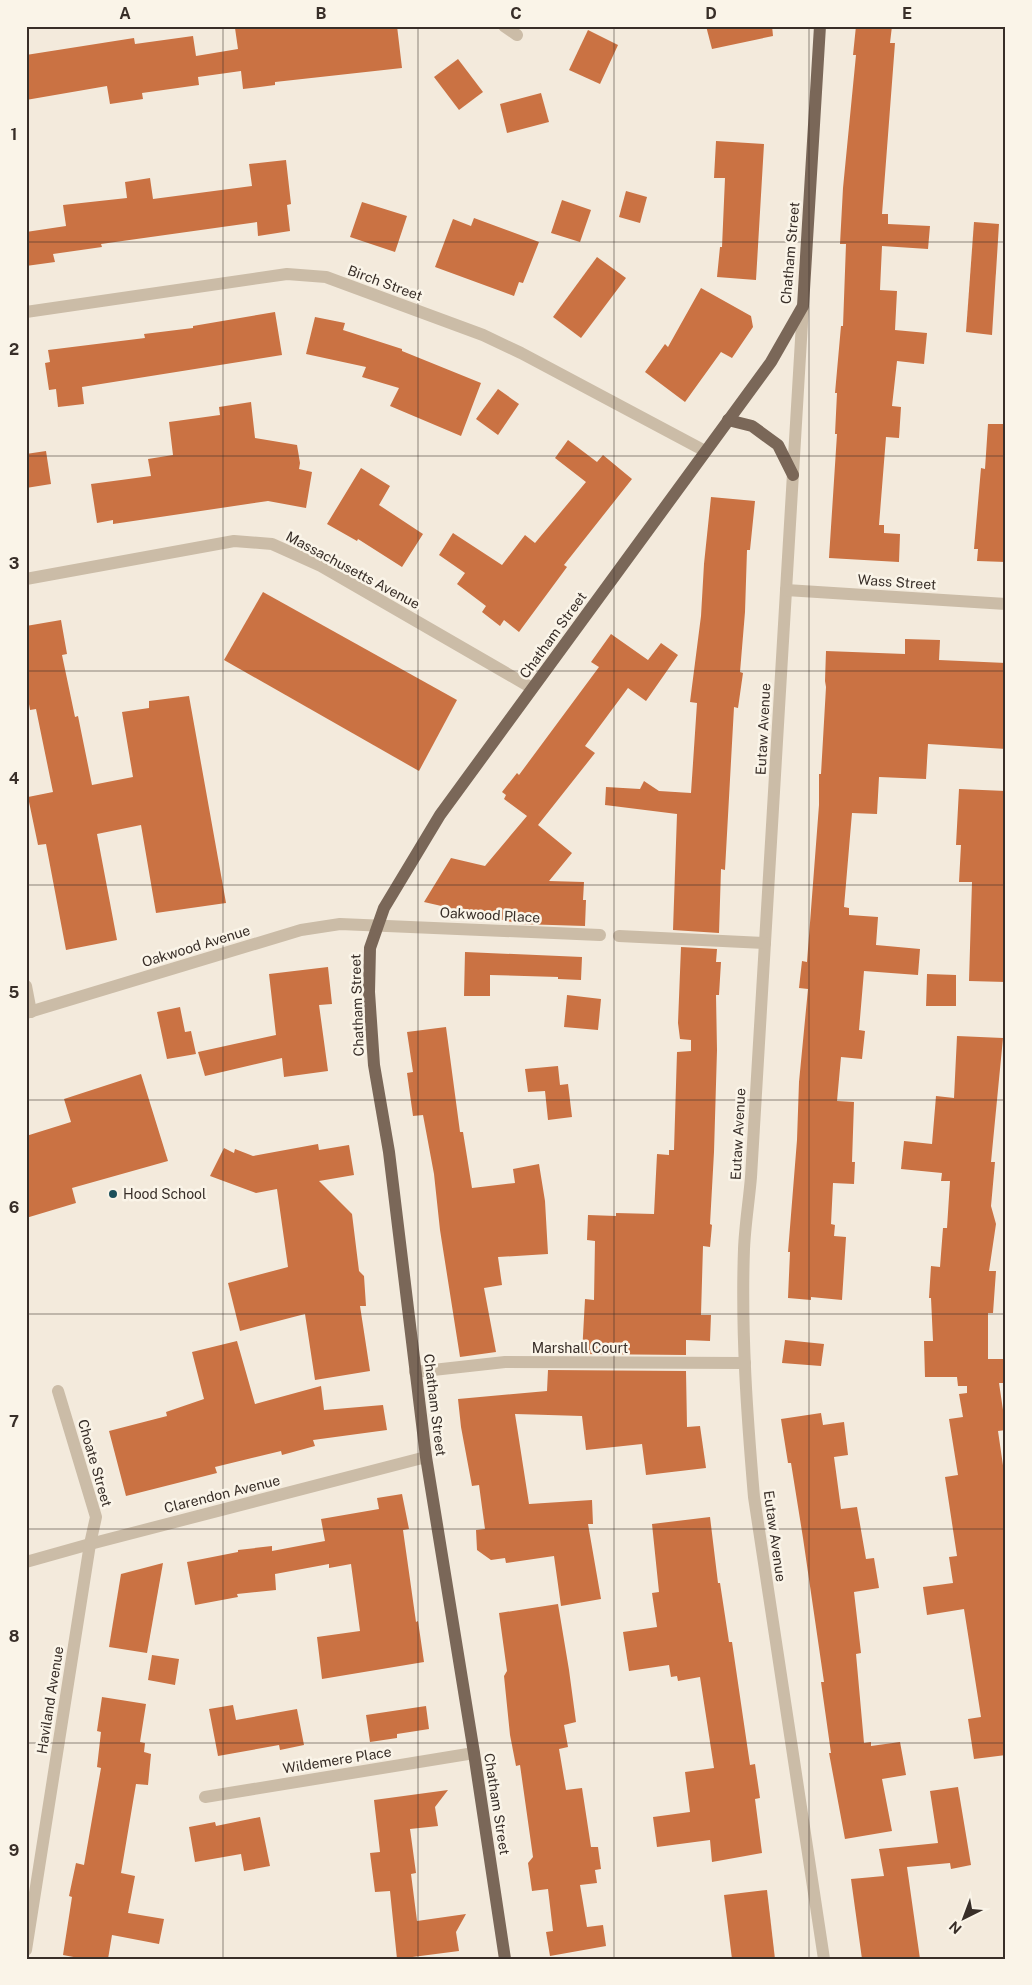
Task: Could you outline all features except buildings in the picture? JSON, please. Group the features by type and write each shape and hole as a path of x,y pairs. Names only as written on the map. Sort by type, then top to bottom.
{"main road":[{"name":"Chatham Street","path":"505,1959 426,1457 389,1152 374,1064 369,992 370,948 384,908 440,815 772,362 803,306 820,26"},
{"path":"728,420 752,426 778,445 793,475"}],"street":[{"path":"504,26 517,35"},
{"name":"Birch Street","path":"26,312 286,274 326,277 483,335 521,353 705,451"},
{"name":"Eutaw Avenue","path":"803,306 751,1177 744,1248 745,1363 754,1497 824,1959"},
{"name":"Massachusetts Avenue","path":"26,579 234,540 272,544 321,566 532,688"},
{"name":"Wass Street","path":"786,590 1006,604"},
{"name":"Oakwood Avenue","path":"28,1012 301,930 340,924 378,924"},
{"name":"Oakwood Place","path":"378,924 600,935"},
{"path":"619,936 765,943"},
{"path":"26,986 28,1012"},
{"name":"Marshall Court","path":"415,1372 505,1362 745,1363"},
{"name":"Choate Street","path":"58,1391 96,1517 90,1544"},
{"name":"Clarendon Avenue","path":"26,1562 426,1457"},
{"name":"Haviland Avenue","path":"26,1950 90,1544"},
{"name":"Wildemere Place","path":"205,1797 474,1753"}],"place":[{"name":"Hood School","path":"113,1194"}]}
